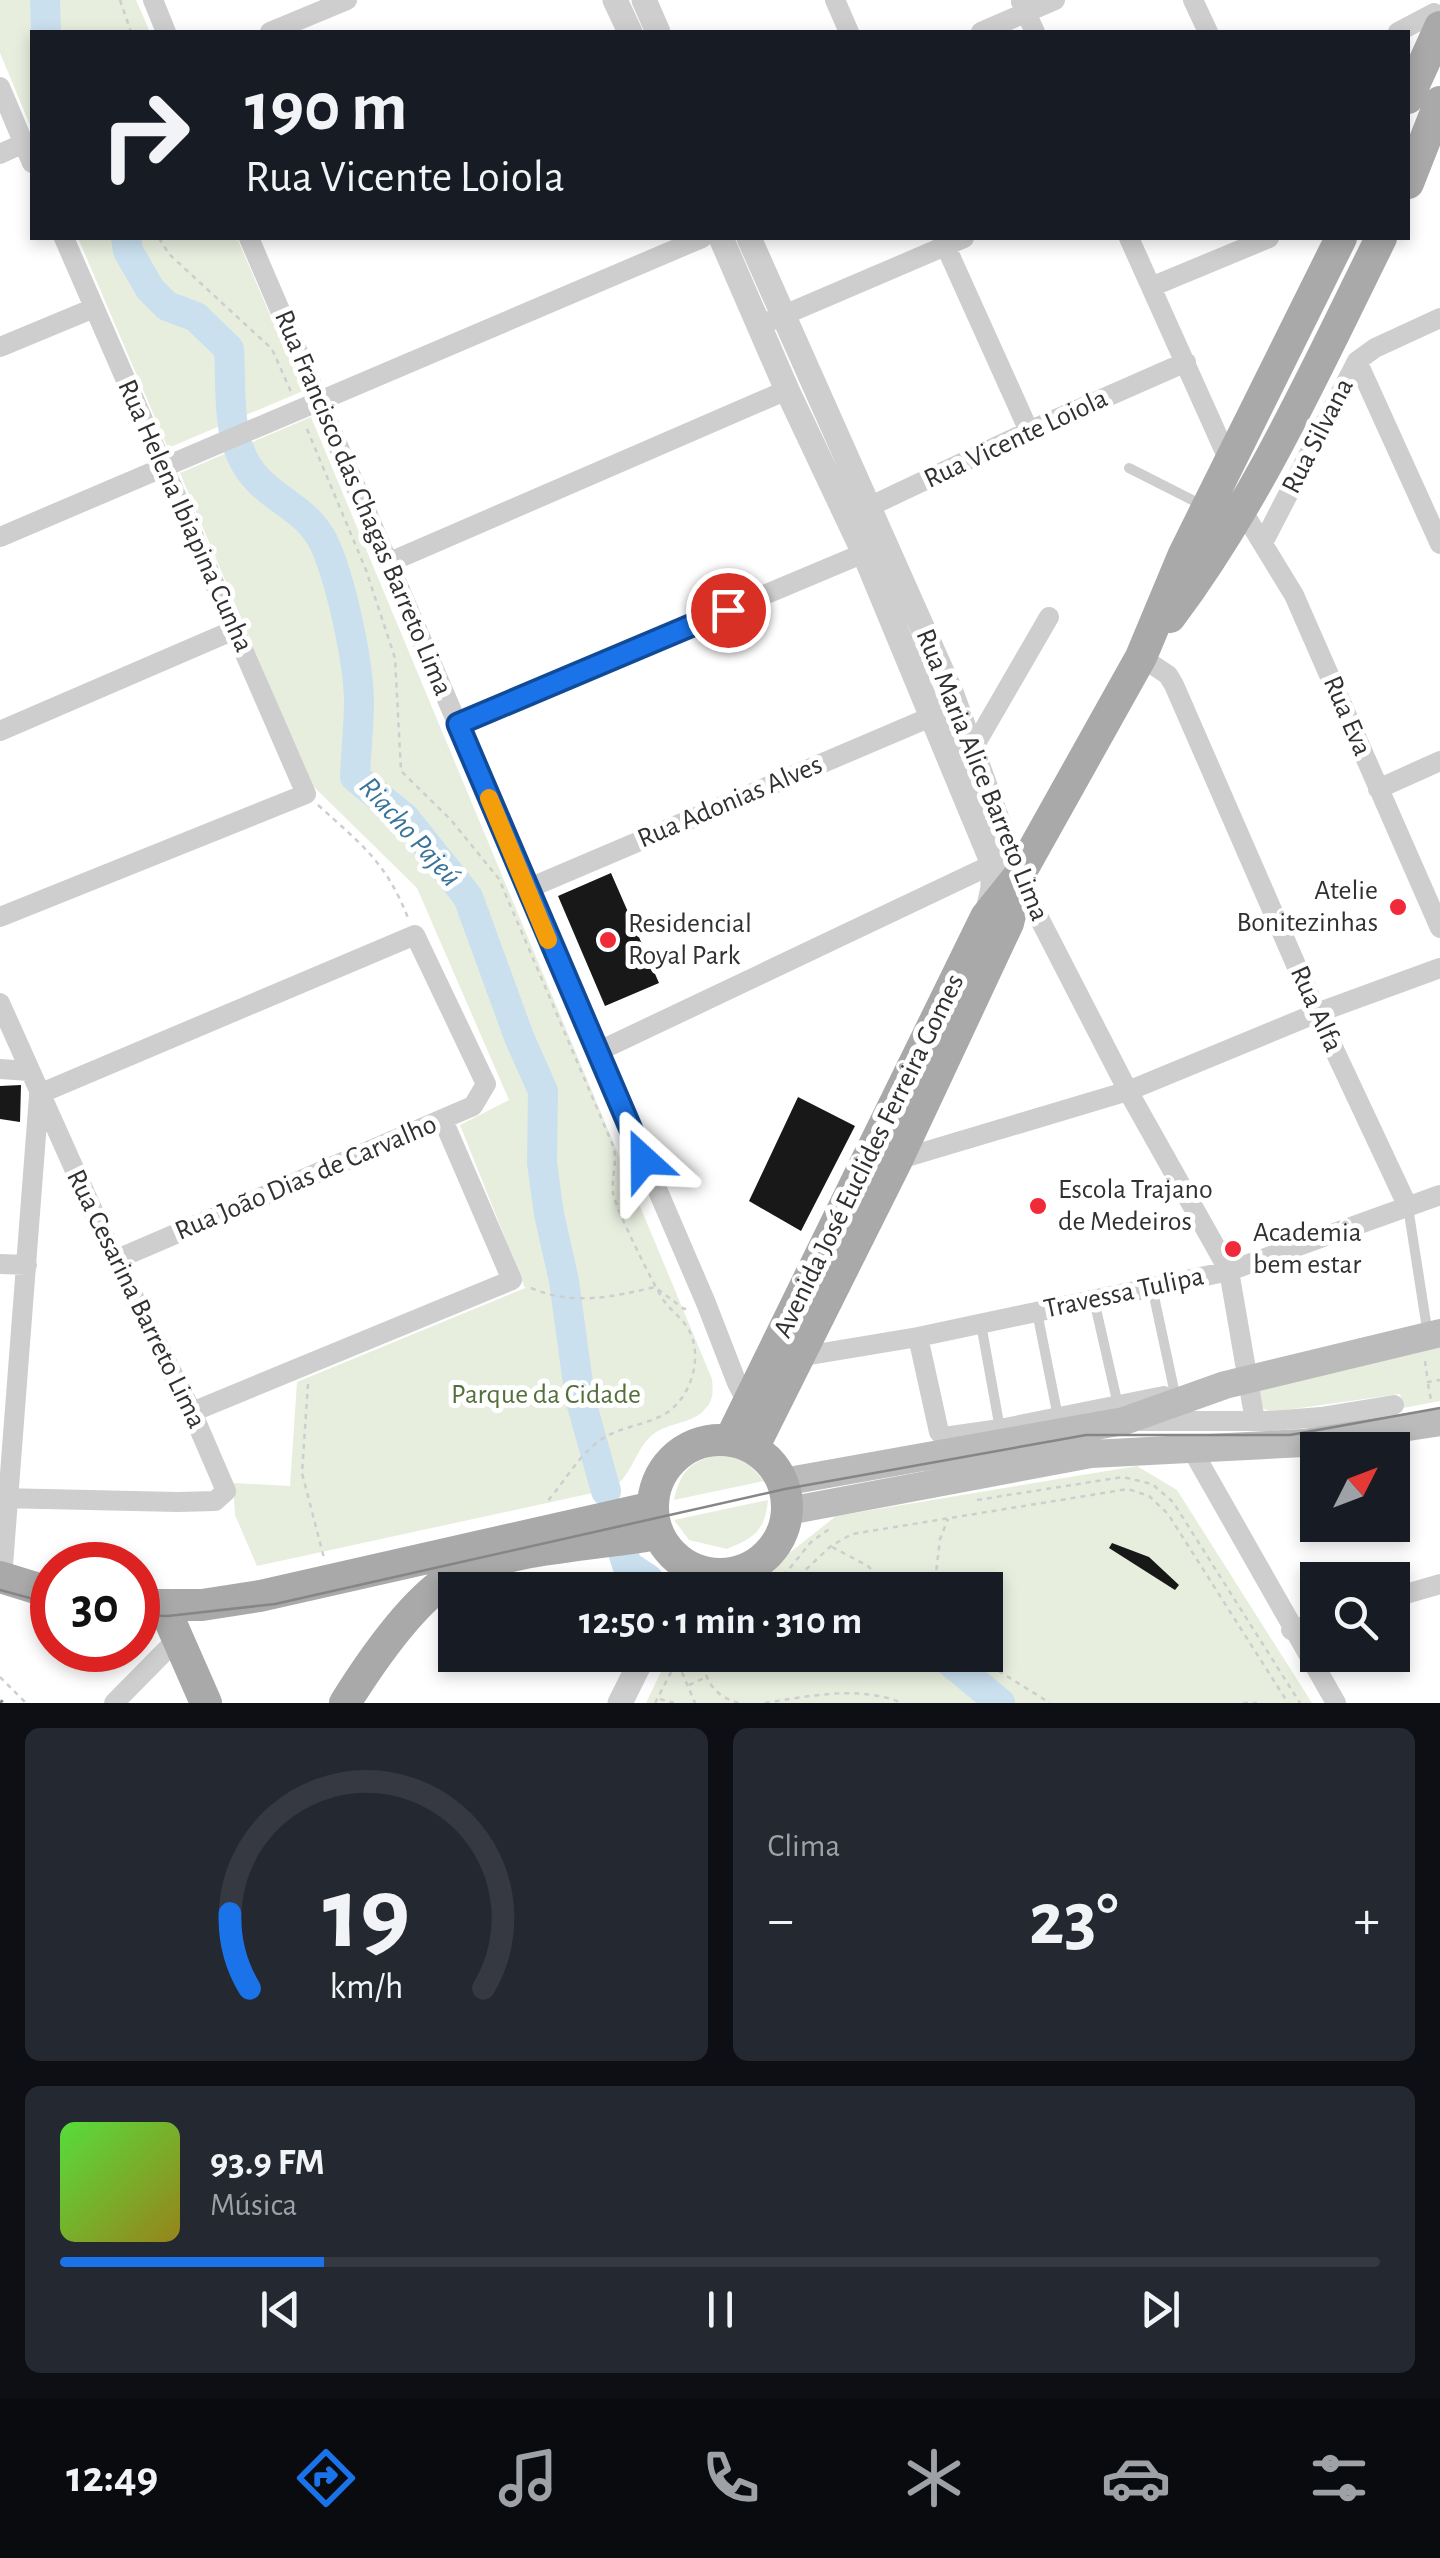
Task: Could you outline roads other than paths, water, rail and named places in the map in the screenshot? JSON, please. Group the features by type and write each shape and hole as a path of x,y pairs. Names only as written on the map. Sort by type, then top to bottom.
{"main road":[{"path":"1410,92 1436,15"},
{"path":"1410,178 1440,102"},
{"name":"Avenida José Euclides Ferreira Gomes","path":"1141,657 1206,507 1339,240"},
{"name":"Avenida José Euclides Ferreira Gomes","path":"748,1430 1005,871 1141,657 1204,572 1242,510 1380,240"},
{"name":"Avenida José Euclides Ferreira Gomes","path":"748,1430 798,1358 897,1160 1008,923 1005,871"},
{"path":"786,1497 1430,1336"},
{"path":"786,1497 1091,1454 1304,1443 1440,1422"},
{"path":"680,1572 656,1520 656,1488 664,1470 692,1445 748,1430 771,1463 786,1497 783,1533 772,1552 754,1566 730,1572"},
{"path":"160,1605 231,1601 656,1520"},
{"path":"345,1703 380,1649 452,1576 489,1561 656,1520"},
{"path":"1,1578 30,1587"},
{"path":"160,1617 178,1638 206,1703"}],"street":[{"path":"153,0 165,30"},
{"path":"275,30 347,0"},
{"path":"616,0 629,30"},
{"path":"644,0 657,30"},
{"path":"835,0 848,30"},
{"path":"984,30 1023,6 1055,0"},
{"path":"1192,0 1207,30"},
{"path":"1023,6 1034,30"},
{"path":"1402,30 1436,15"},
{"path":"0,87 28,153 0,154"},
{"name":"Rua Helena Ibiapina Cunha","path":"0,917 306,794 65,240"},
{"name":"Rua Francisco das Chagas Barreto Lima","path":"251,240 706,1304 748,1430"},
{"path":"0,538 697,240"},
{"name":"Rua Maria Alice Barreto Lima","path":"722,240 771,321 859,512 951,692 972,750 1005,871"},
{"name":"Rua Maria Alice Barreto Lima","path":"750,240 787,390 859,512 864,553 932,716 1005,871 1229,1271 1237,1382 1256,1421"},
{"path":"771,321 951,240 1030,431"},
{"path":"1129,240 1230,461"},
{"path":"1152,287 1264,240"},
{"path":"0,347 94,308"},
{"name":"Rua Silvana","path":"1264,541 1357,362 1376,348 1440,318"},
{"name":"Rua Vicente Loiola","path":"859,512 1186,362"},
{"path":"1357,362 1440,543"},
{"path":"390,562 787,390"},
{"name":"Rua Eva","path":"1242,510 1294,594 1378,789 1433,894 1440,928"},
{"path":"458,724 864,553"},
{"path":"972,750 1049,617"},
{"path":"0,730 234,630"},
{"name":"Rua Alfa","path":"1141,657 1168,674 1174,686 1317,1013 1408,1208"},
{"name":"Rua Adonias Alves","path":"527,889 932,716"},
{"path":"1378,789 1440,760"},
{"path":"596,1052 1005,871"},
{"name":"Rua João Dias de Carvalho","path":"42,1100 414,935 486,1084 472,1106 444,1120 115,1260"},
{"path":"897,1160 1128,1091 1317,1013 1440,968"},
{"name":"Rua Cesarina Barreto Lima","path":"0,1003 115,1260 192,1412 226,1491 215,1501 196,1502 5,1498"},
{"path":"0,1069 29,1071"},
{"path":"1,1578 42,1100"},
{"path":"192,1412 512,1280 444,1120"},
{"name":"Travessa Tulipa","path":"798,1358 918,1337 1229,1271 1440,1195"},
{"path":"0,1264 27,1266"},
{"path":"918,1337 939,1432 951,1438 1058,1417 1121,1413 1256,1421 1322,1418 1394,1405"},
{"path":"1121,1413 1175,1394 1237,1382"},
{"path":"1190,1448 1336,1703"},
{"path":"1410,1593 1440,1584"},
{"path":"1291,1630 1300,1627"},
{"path":"114,1703 178,1638"},
{"path":"620,1703 636,1672"}],"lane":[{"path":"1129,468 1206,507"},
{"path":"1408,1208 1430,1336"},
{"path":"1152,1286 1175,1394"},
{"path":"1094,1300 1121,1413"},
{"path":"1037,1312 1058,1417"},
{"path":"981,1324 1000,1429"}],"waterway":[{"name":"Riacho Pajeú","path":"45,0 46,30"},
{"name":"Riacho Pajeú","path":"126,240 128,251 150,289 167,306 196,317 229,349 232,418 247,466 266,488 302,515 324,543 348,620 356,664 359,700 355,777 405,818 468,897 543,1091 542,1163 549,1214 564,1281 580,1398 606,1491"},
{"name":"Riacho Pajeú","path":"622,1549 627,1565 638,1572"},
{"name":"Riacho Pajeú","path":"963,1672 1000,1703"}],"tram line":[{"path":"160,1616 275,1604 785,1489 1086,1435 1290,1435 1440,1408"},
{"path":"0,1590 30,1598"}],"place":[{"name":"Atelie Bonitezinhas","path":"1398,907"},
{"name":"Residencial Royal Park","path":"608,940"},
{"name":"Escola Trajano de Medeiros","path":"1038,1206"},
{"name":"Academia bem estar","path":"1233,1249"}],"park label":[{"name":"Parque da Cidade","path":"546,1395"}]}
